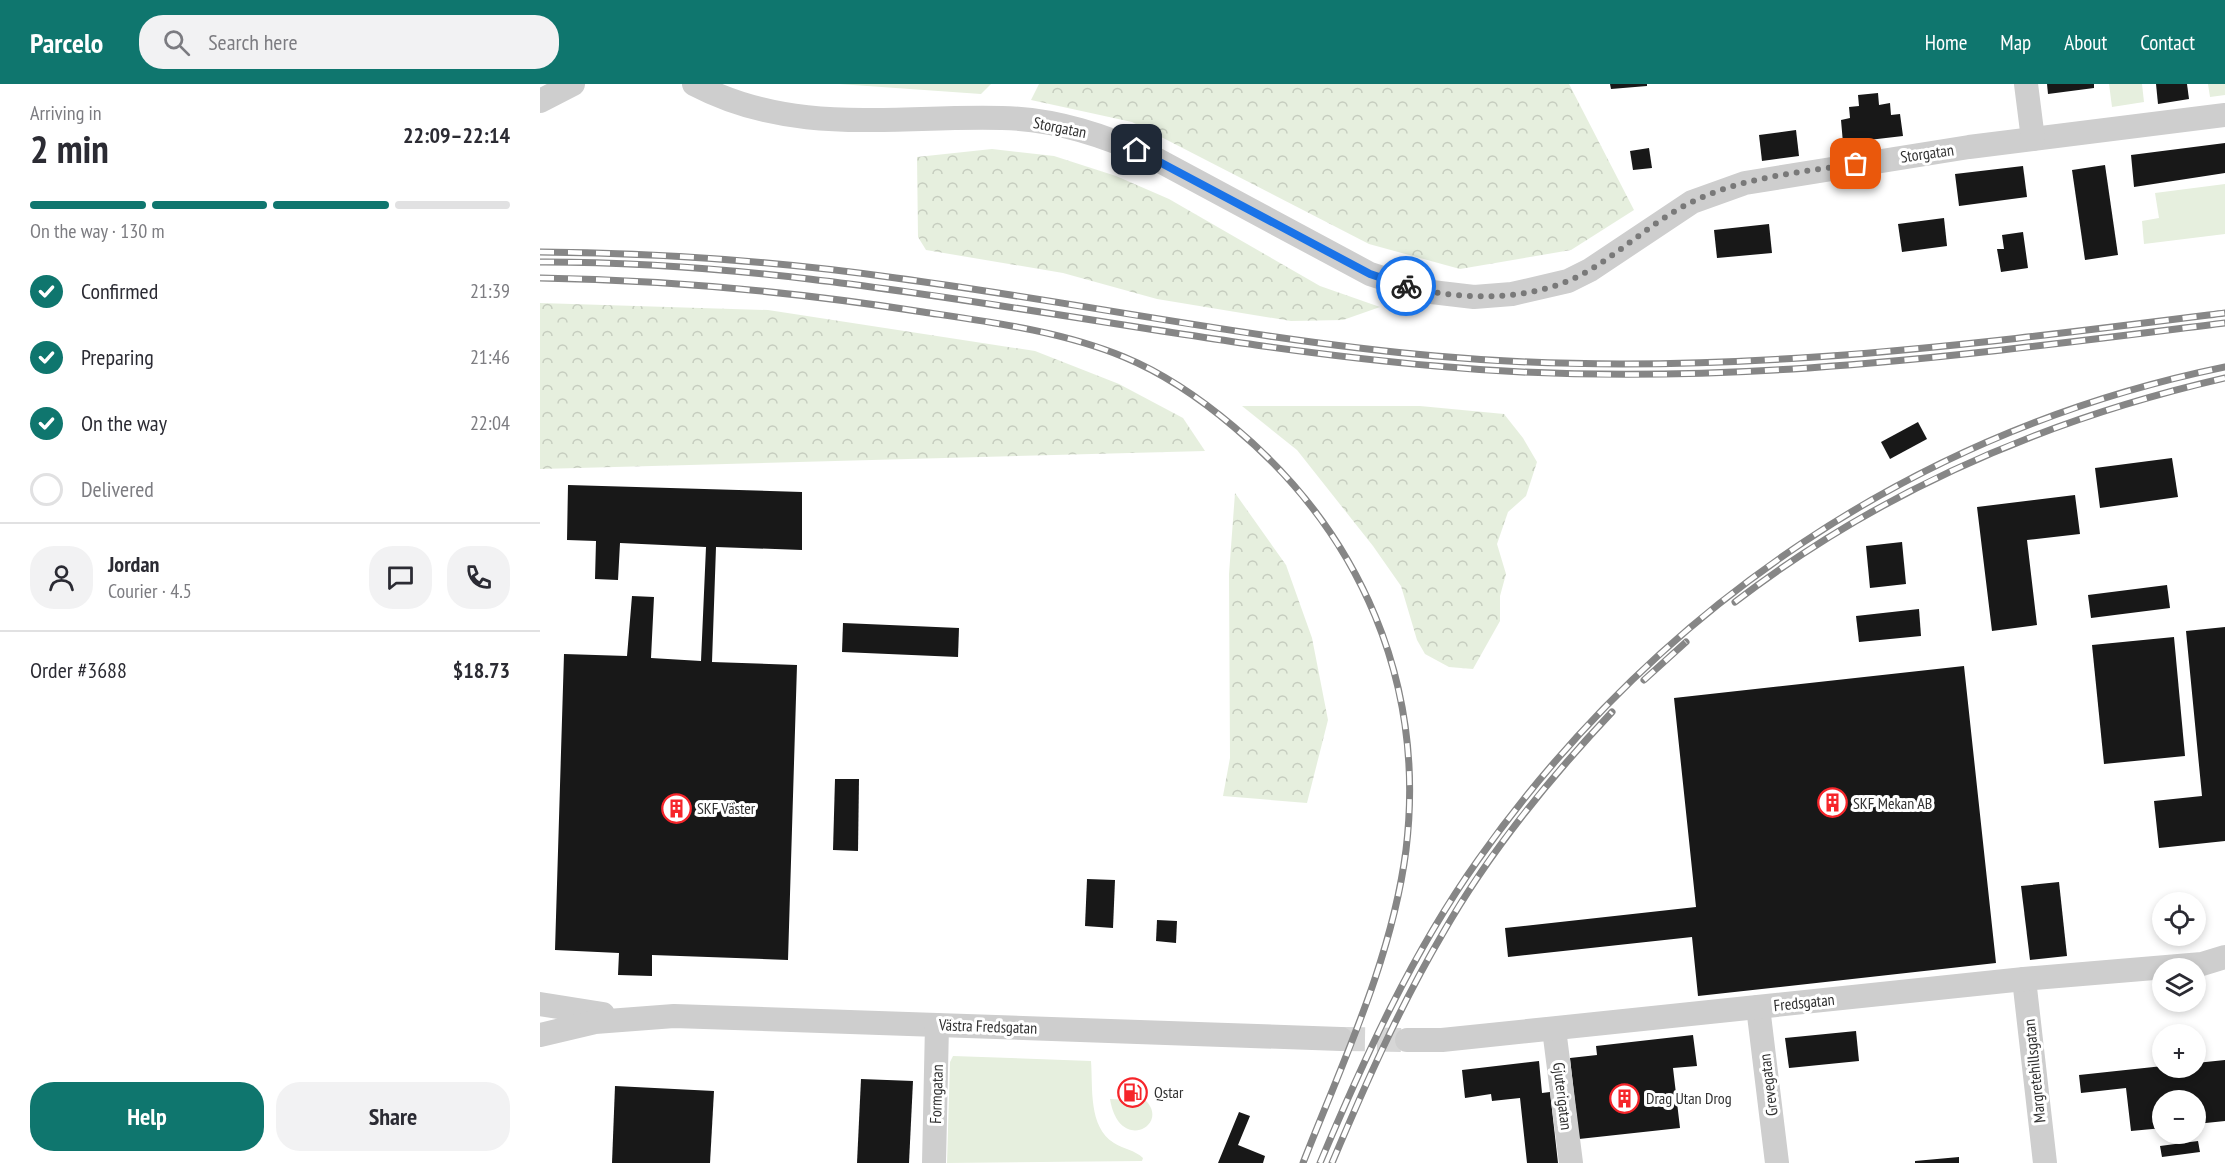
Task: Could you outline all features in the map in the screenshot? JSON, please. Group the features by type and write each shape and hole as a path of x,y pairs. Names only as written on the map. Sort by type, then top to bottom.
{"street":[{"path":"540,101 573,84"},
{"name":"Storgatan","path":"694,84 740,105 780,114 870,121 1003,118 1061,125 1086,131 1119,142 1154,159 1370,274 1423,291 1474,297 1537,289 1568,281 1599,265 1672,213 1721,189 1836,167 2032,139 2225,116"},
{"path":"2026,84 2032,139"},
{"name":"Fredsgatan","path":"1407,1040 1442,1040 2024,979 2217,963"},
{"name":"Margretehillsgatan","path":"2024,979 2045,1163"},
{"name":"Västra Fredsgatan","path":"540,1004 561,1009 636,1018"},
{"name":"Grevegatan","path":"1758,1007 1777,1163"},
{"name":"Västra Fredsgatan","path":"540,1035 595,1022 636,1018 755,1017 1341,1039"},
{"name":"Formgatan","path":"934,1163 937,1025"},
{"name":"Gjuterigatan","path":"1554,1029 1571,1163"}],"green space":[{"path":"839,84 991,84 981,94"},
{"path":"1039,84 1569,84 1634,210 1571,250 1460,269 1369,244 1132,122 1031,100"},
{"path":"2109,84 2142,84 2144,102 2112,107"},
{"path":"2208,84 2225,84 2225,95 2210,97"},
{"path":"992,149 1054,156 1116,176 1169,199 1320,286 1380,307 1343,320 1291,321 1157,299 1063,273 926,250 918,237 917,157"},
{"path":"2225,184 2225,234 2144,244 2142,221 2159,218 2155,193"},
{"path":"540,303 768,310 1035,351 1119,384 1183,418 1205,451 540,469"},
{"path":"1242,406 1420,406 1504,414 1523,438 1537,462 1526,496 1508,512 1497,544 1506,574 1500,596 1500,621 1473,669 1449,667 1425,654 1417,640 1401,586 1373,546 1297,450"},
{"path":"1235,493 1286,565 1312,638 1328,720 1307,803 1223,796 1230,758 1229,574"},
{"path":"953,1056 1091,1061 1093,1106 1100,1127 1114,1143 1140,1155 1143,1158 1142,1161 947,1163 950,1062"},
{"path":"1110,1099 1146,1101 1152,1110 1152,1119 1140,1130 1132,1130 1123,1126 1115,1116"}],"building":[{"path":"1610,84 1647,84 1647,86 1611,89"},
{"path":"2047,84 2094,84 2094,88 2048,94"},
{"path":"2156,84 2187,84 2189,99 2158,104"},
{"path":"1878,93 1879,105 1890,103 1891,115 1900,114 1903,136 1843,143 1841,120 1850,118 1849,107 1859,106 1858,95"},
{"path":"1796,130 1799,156 1762,161 1759,135"},
{"path":"2225,143 2225,173 2134,187 2131,155"},
{"path":"1649,148 1652,168 1633,170 1630,151"},
{"path":"2105,165 2118,255 2085,260 2072,170"},
{"path":"2023,166 2027,197 1959,206 1955,174"},
{"path":"1944,218 1947,246 1902,252 1898,224"},
{"path":"1769,224 1772,253 1717,258 1714,230"},
{"path":"2023,232 2028,268 2001,272 1997,249 2004,249 2002,235"},
{"path":"1918,422 1927,439 1890,459 1881,442"},
{"path":"2172,458 2178,497 2100,508 2095,468"},
{"name":"SKF Väster","path":"568,485 802,492 802,550 716,547 712,662 797,665 788,960 652,955 652,976 618,975 619,953 555,950 564,654 627,656 632,596 654,597 651,658 701,661 706,547 620,543 618,580 595,579 596,541 567,540"},
{"path":"2075,495 2080,534 2027,540 2037,625 1992,631 1977,507"},
{"path":"1902,542 1906,584 1870,588 1866,546"},
{"path":"2167,585 2170,608 2091,618 2088,595"},
{"path":"1919,609 1921,636 1859,642 1856,616"},
{"path":"843,623 959,628 958,657 842,652"},
{"path":"2225,627 2225,841 2159,848 2154,801 2202,796 2186,631"},
{"path":"2174,637 2185,756 2104,764 2092,645"},
{"name":"SKF Mekan AB","path":"1964,666 1996,963 1698,996 1692,937 1508,957 1505,928 1696,907 1674,698"},
{"path":"835,779 859,779 858,851 833,850"},
{"path":"1087,879 1115,880 1113,928 1085,926"},
{"path":"2059,882 2067,956 2030,960 2021,886"},
{"path":"1157,920 1177,921 1176,943 1156,941"},
{"path":"1856,1031 1859,1061 1789,1068 1785,1038"},
{"name":"Drag Utan Drog","path":"1693,1035 1697,1066 1673,1068 1680,1128 1579,1139 1570,1058 1597,1055 1596,1046"},
{"path":"2225,1060 2225,1121 2206,1123 2206,1090 2152,1090 2152,1129 2131,1131 2126,1088 2081,1093 2079,1075 2152,1067 2152,1078 2206,1078 2206,1062"},
{"path":"1539,1061 1542,1093 1550,1092 1558,1163 1527,1163 1520,1098 1492,1101 1491,1094 1465,1098 1462,1070"},
{"path":"861,1079 913,1081 909,1163 857,1163"},
{"path":"615,1086 714,1091 710,1163 612,1163"},
{"path":"1239,1112 1250,1116 1238,1145 1265,1156 1263,1163 1218,1163"},
{"path":"2199,1144 2200,1152 2162,1157 2160,1146"},
{"path":"1959,1157 1959,1163 1915,1163 1915,1161"}],"tunnel":[{"path":"1341,1039 1407,1040"}],"railway":[{"path":"540,252 674,256 807,267 1368,349 1535,362 1634,364 1733,362 1831,356 2028,337 2225,313"},
{"path":"540,262 653,265 766,274 878,288 1324,354 1436,366 1536,373 1734,372 1832,366 1929,358 2225,323"},
{"path":"540,278 684,284 828,299 999,324 1075,340 1124,357 1182,388 1234,427 1279,469 1317,514 1350,564 1375,616 1394,671 1405,729 1410,789 1406,850 1390,931 1364,1009 1303,1163"},
{"path":"1320,1163 1391,1007 1432,932 1478,860 1549,768 1627,685 1713,609 1804,542 1901,484 2004,435 2112,396 2225,367"},
{"path":"1735,602 1791,562 1848,526 1968,463 2030,437 2094,415 2225,378"},
{"path":"1644,680 1686,642"},
{"path":"1332,1163 1398,1017 1461,903 1521,817 1565,763 1612,712"}],"way so far":[{"path":"1406,286 1446,295 1474,297 1512,294 1568,281 1617,253 1672,213 1721,189 1856,164"}],"place":[{"name":"SKF Mekan AB","path":"1832,803"},
{"name":"SKF Väster","path":"676,808"},
{"name":"Qstar","path":"1133,1092"},
{"name":"Drag Utan Drog","path":"1625,1098"}],"route":[{"path":"1137,150 1370,274 1406,286"}]}
